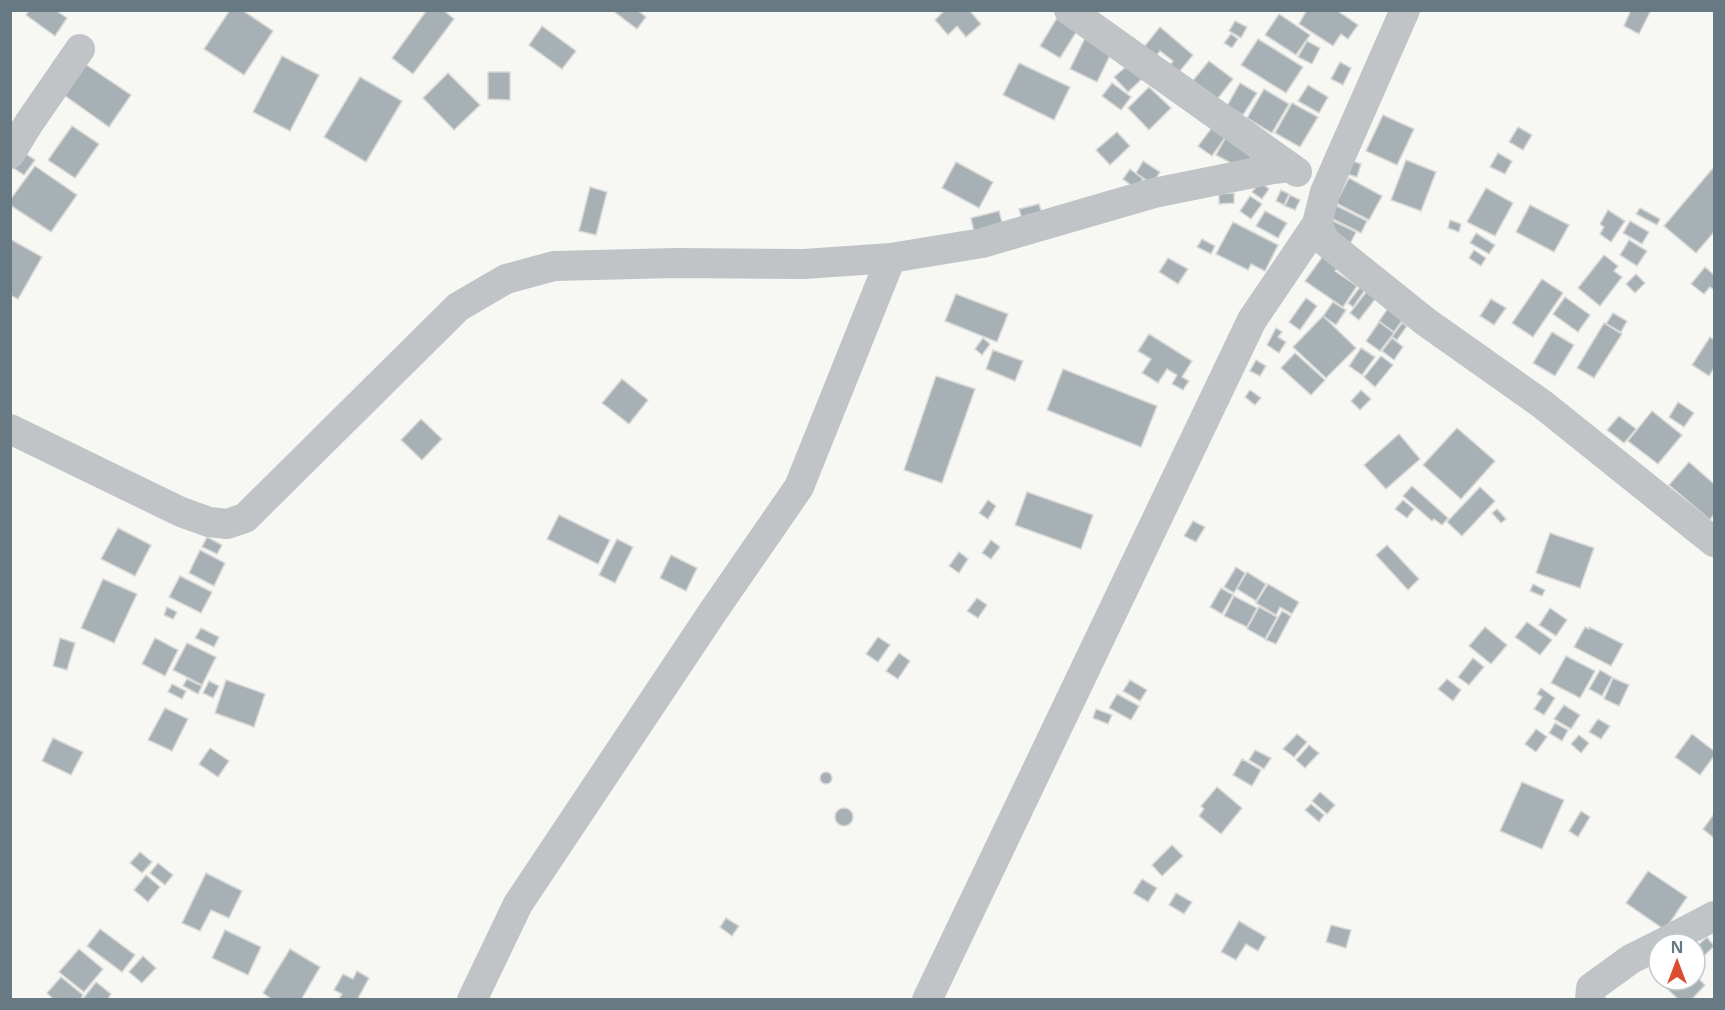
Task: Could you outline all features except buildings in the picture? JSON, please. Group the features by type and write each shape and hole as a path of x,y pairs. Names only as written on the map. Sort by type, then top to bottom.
{"street":[{"path":"1069,10 1325,192"},
{"path":"927,999 1252,320 1317,224 1325,192 1405,10"},
{"path":"10,154 80,49"},
{"path":"10,429 181,512 209,522 227,524 245,518 458,307 506,279 554,266 676,263 804,264 891,258 982,243 1154,193 1290,167"},
{"path":"1317,224 1324,242 1426,322 1542,404 1714,542"},
{"path":"471,999 518,904 799,487 891,258"},
{"path":"1683,932 1714,916"},
{"path":"1590,999 1591,988 1631,959 1647,951"}]}
